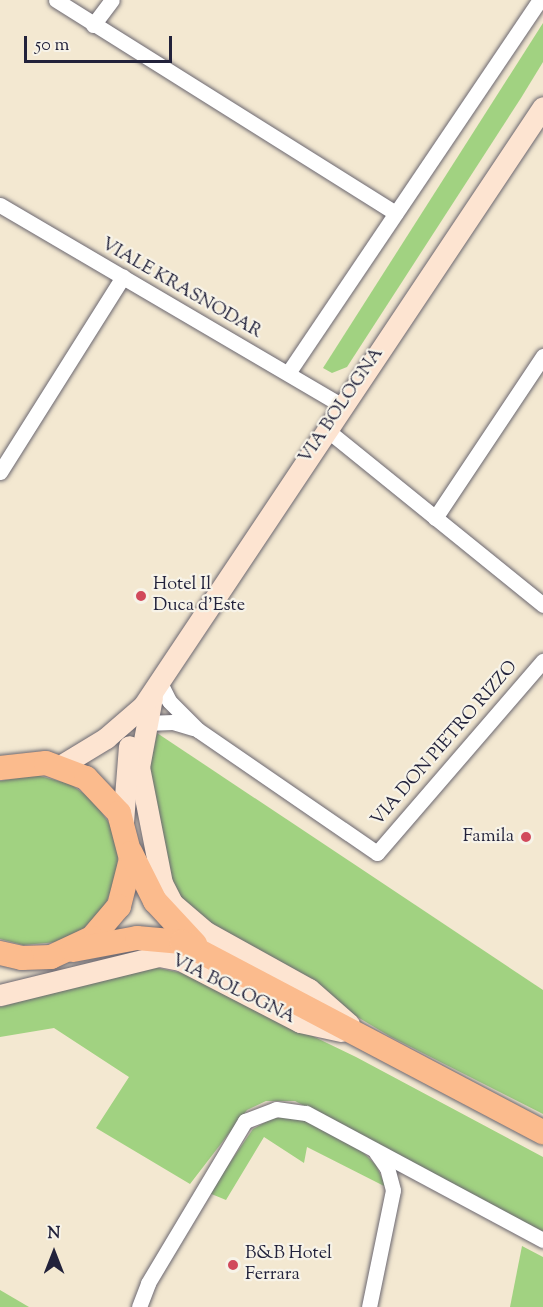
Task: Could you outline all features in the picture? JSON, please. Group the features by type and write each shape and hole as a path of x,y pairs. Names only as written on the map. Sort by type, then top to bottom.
{"main road":[{"path":"0,768 27,762 60,766 86,778 102,790 123,822 130,851 164,913 204,951"},
{"path":"73,950 100,932 116,913 128,886 130,851"},
{"path":"5,959 39,958 123,939 154,937 204,951 543,1132"}],"street":[{"path":"56,0 396,213"},
{"path":"93,25 112,0"},
{"path":"288,374 540,0"},
{"name":"VIA BOLOGNA","path":"144,715 157,684 543,106"},
{"name":"VIALE KRASNODAR","path":"0,205 343,406"},
{"path":"0,471 123,277"},
{"path":"435,518 543,356"},
{"path":"327,430 543,605"},
{"name":"VIA DON PIETRO RIZZO","path":"198,730 377,853 543,661"},
{"path":"157,684 169,701 198,730"},
{"path":"60,766 144,715 198,730"},
{"path":"123,822 128,753 144,715"},
{"path":"144,715 140,748 141,779 162,883 172,903 206,932 309,989 361,1035"},
{"name":"VIA BOLOGNA","path":"0,995 142,957 159,956 180,960 300,1022 361,1035"},
{"path":"139,1307 198,1197 245,1121 265,1112 296,1110 543,1240"},
{"path":"369,1307 393,1190 387,1168 372,1148"}],"green space":[{"path":"543,23 543,62 521,98 347,367 332,373 323,368"},
{"path":"157,733 543,990 543,1114 391,1037 205,926 173,892 147,781"},
{"path":"36,775 70,784 93,800 111,826 118,853 117,873 105,906 84,928 58,942 23,945 0,939 0,781"},
{"path":"158,968 182,973 356,1057 543,1157 543,1232 295,1101 266,1101 247,1110 190,1184 96,1128 129,1077 54,1028 0,1037 0,1007 138,969"},
{"path":"288,1116 302,1119 361,1150 376,1165 386,1187 307,1147 304,1163 264,1137 226,1200 209,1193 253,1129 271,1119"},
{"path":"522,1246 543,1257 543,1307 510,1307"},
{"path":"0,1290 29,1307 0,1307"}],"place":[{"name":"Hotel Il Duca d'Este","path":"141,596"},
{"name":"Famila","path":"526,837"},
{"name":"B&B Hotel Ferrara","path":"233,1265"}]}
